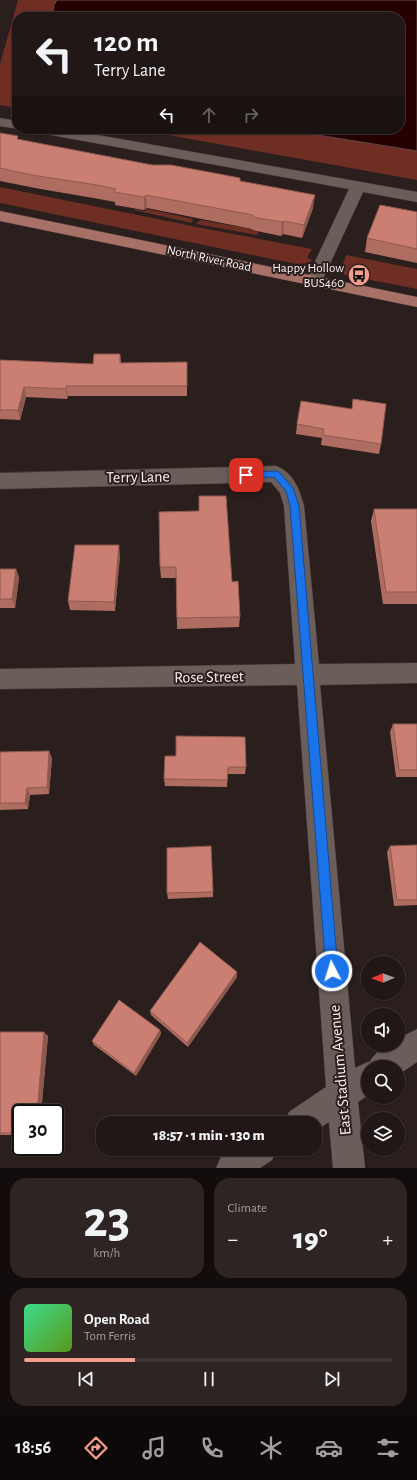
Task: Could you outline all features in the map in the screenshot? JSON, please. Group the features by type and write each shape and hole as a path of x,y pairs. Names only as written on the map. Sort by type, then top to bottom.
{"main road":[{"name":"North River Road","path":"0,216 417,302"}],"street":[{"path":"0,122 12,124"},
{"path":"68,134 417,197"},
{"path":"314,281 358,186"},
{"name":"Terry Lane","path":"0,481 276,474"},
{"name":"East Stadium Avenue","path":"276,474 290,490 294,506 349,1168"},
{"name":"Rose Street","path":"0,680 417,673"},
{"path":"393,1060 417,1044"},
{"path":"310,1116 361,1082"},
{"path":"232,1168 250,1156"}],"shaded area":[{"path":"18,0 57,0 54,5 53,12 15,12"},
{"path":"57,0 417,0 417,151 311,134 405,134 405,12 53,12 54,5"},
{"path":"12,21 12,107 0,105 0,64"},
{"path":"163,134 311,134 417,151 417,180"},
{"path":"0,187 312,249 307,258 312,260 309,263 296,264 0,203"},
{"path":"147,209 193,219 192,223 134,210 145,211"},
{"path":"200,220 251,229 258,232 257,235 196,224"},
{"path":"346,255 417,269 417,289 345,275 341,270"}],"building":[{"path":"0,133 18,136 17,139 152,165 171,165 219,174 240,178 240,181 315,195 304,225 253,217 253,215 146,195 144,197 114,192 116,189 0,168"},
{"path":"380,205 417,212 417,249 367,238"},
{"path":"94,354 120,354 120,363 187,362 187,386 66,386 66,389 24,387 18,410 0,410 0,360 93,364"},
{"path":"353,399 386,404 381,444 323,435 324,429 297,424 301,401 352,409"},
{"path":"199,496 226,496 232,582 238,581 240,617 177,618 176,567 160,567 159,512 199,511"},
{"path":"374,509 417,509 417,592 386,592"},
{"path":"75,545 119,545 114,602 68,601"},
{"path":"0,569 16,569 12,599 0,599"},
{"path":"393,724 417,724 417,770 399,770"},
{"path":"176,736 245,737 246,767 228,767 227,780 164,779 165,756 176,756"},
{"path":"49,751 47,787 27,788 25,803 0,803 0,752"},
{"path":"417,845 417,900 397,900 390,846"},
{"path":"211,846 213,892 167,893 167,848"},
{"path":"200,942 237,972 187,1043 150,1011"},
{"path":"119,1000 160,1030 134,1073 92,1041"},
{"path":"0,1032 44,1032 38,1104 12,1104 12,1133 0,1133"}],"place":[{"name":"Happy Hollow BUS460","path":"359,275"}],"route":[{"path":"246,475 276,474 290,490 294,506 332,971"}]}
